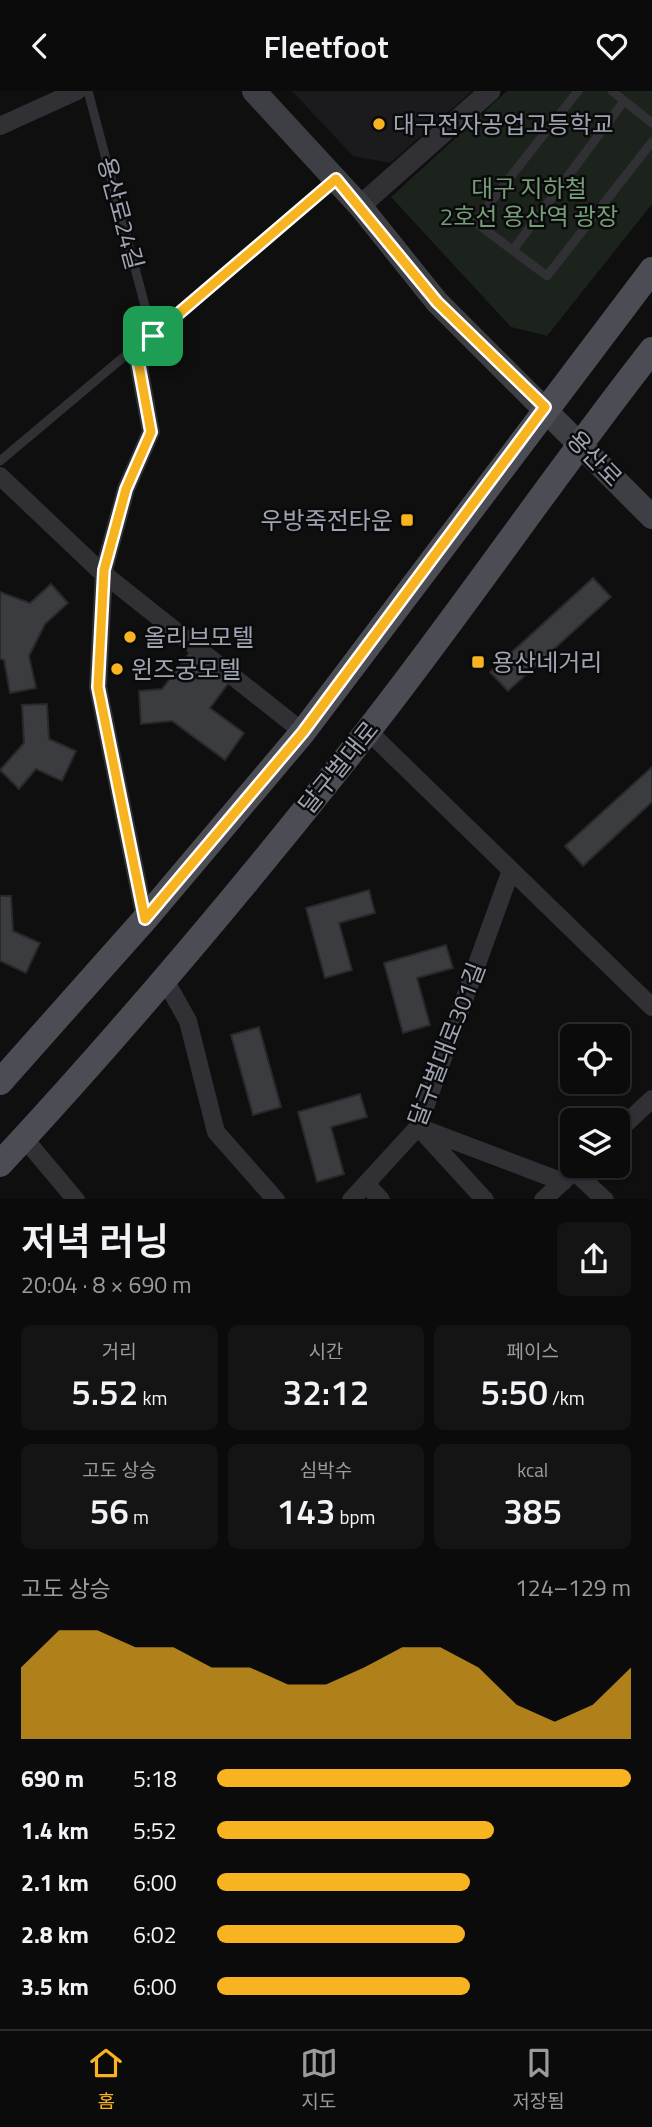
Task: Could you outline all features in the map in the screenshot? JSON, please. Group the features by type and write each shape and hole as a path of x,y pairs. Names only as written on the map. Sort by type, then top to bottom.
{"main road":[{"name":"용산로","path":"254,91 360,206 437,302 545,407 652,517"},
{"name":"달구벌대로","path":"0,1082 145,919 303,732 545,407 652,270"},
{"name":"달구벌대로","path":"0,1164 165,980 368,731 580,442 652,350"}],"street":[{"path":"0,126 77,91"},
{"path":"360,206 490,91"},
{"path":"136,350 151,432 126,489 104,575 98,687 145,919"},
{"name":"달구벌대로","path":"0,476 104,575 303,732"},
{"path":"368,731 652,1007"},
{"name":"달구벌대로301길","path":"351,1199 418,1127 511,870"},
{"path":"165,980 188,1021 216,1132 276,1199"},
{"path":"630,1120 652,1099"},
{"path":"418,1127 560,1169"},
{"path":"418,1127 485,1199"},
{"path":"24,1138 76,1199"},
{"path":"542,1199 567,1178"},
{"path":"579,1178 605,1199"},
{"path":"366,1184 380,1199"}],"lane":[{"name":"용산로24길","path":"88,91 153,336"},
{"path":"578,91 475,222 547,276 652,142"},
{"path":"612,91 652,123"},
{"path":"513,250 624,101"},
{"path":"0,461 153,336 336,179"}],"shaded area":[{"name":"대구전자공업고등학교","path":"292,91 472,91 390,163 353,156"}],"green space":[{"name":"대구 지하철 2호선 용산역 광장","path":"507,91 652,91 652,204 547,336 511,327 391,197"}],"building":[{"path":"593,578 611,597 508,691 490,672"},
{"path":"51,584 68,603 45,624 29,656 36,688 10,693 4,660 0,659 0,592 30,603"},
{"path":"190,652 230,681 210,708 244,733 225,760 172,721 141,724 139,691 162,689"},
{"path":"47,704 49,739 76,751 62,781 36,769 19,789 0,770 24,743 22,705"},
{"path":"652,767 652,802 583,866 565,846"},
{"path":"369,890 375,913 339,923 352,970 325,978 306,908"},
{"path":"0,896 11,896 13,931 40,943 26,973 0,961"},
{"path":"446,945 453,968 417,978 430,1025 403,1033 384,963"},
{"path":"259,1027 281,1107 253,1115 231,1035"},
{"path":"360,1094 367,1117 331,1127 344,1174 317,1182 298,1112"}],"place":[{"name":"대구전자공업고등학교","path":"379,124"},
{"name":"우방죽전타운","path":"407,520"},
{"name":"올리브모텔","path":"130,637"},
{"name":"용산네거리","path":"478,662"},
{"name":"윈즈궁모텔","path":"117,669"}],"route":[{"path":"336,179 437,302 545,407 303,732 145,919 98,687 104,570 126,489 151,432 136,350 153,336 336,179"}]}
